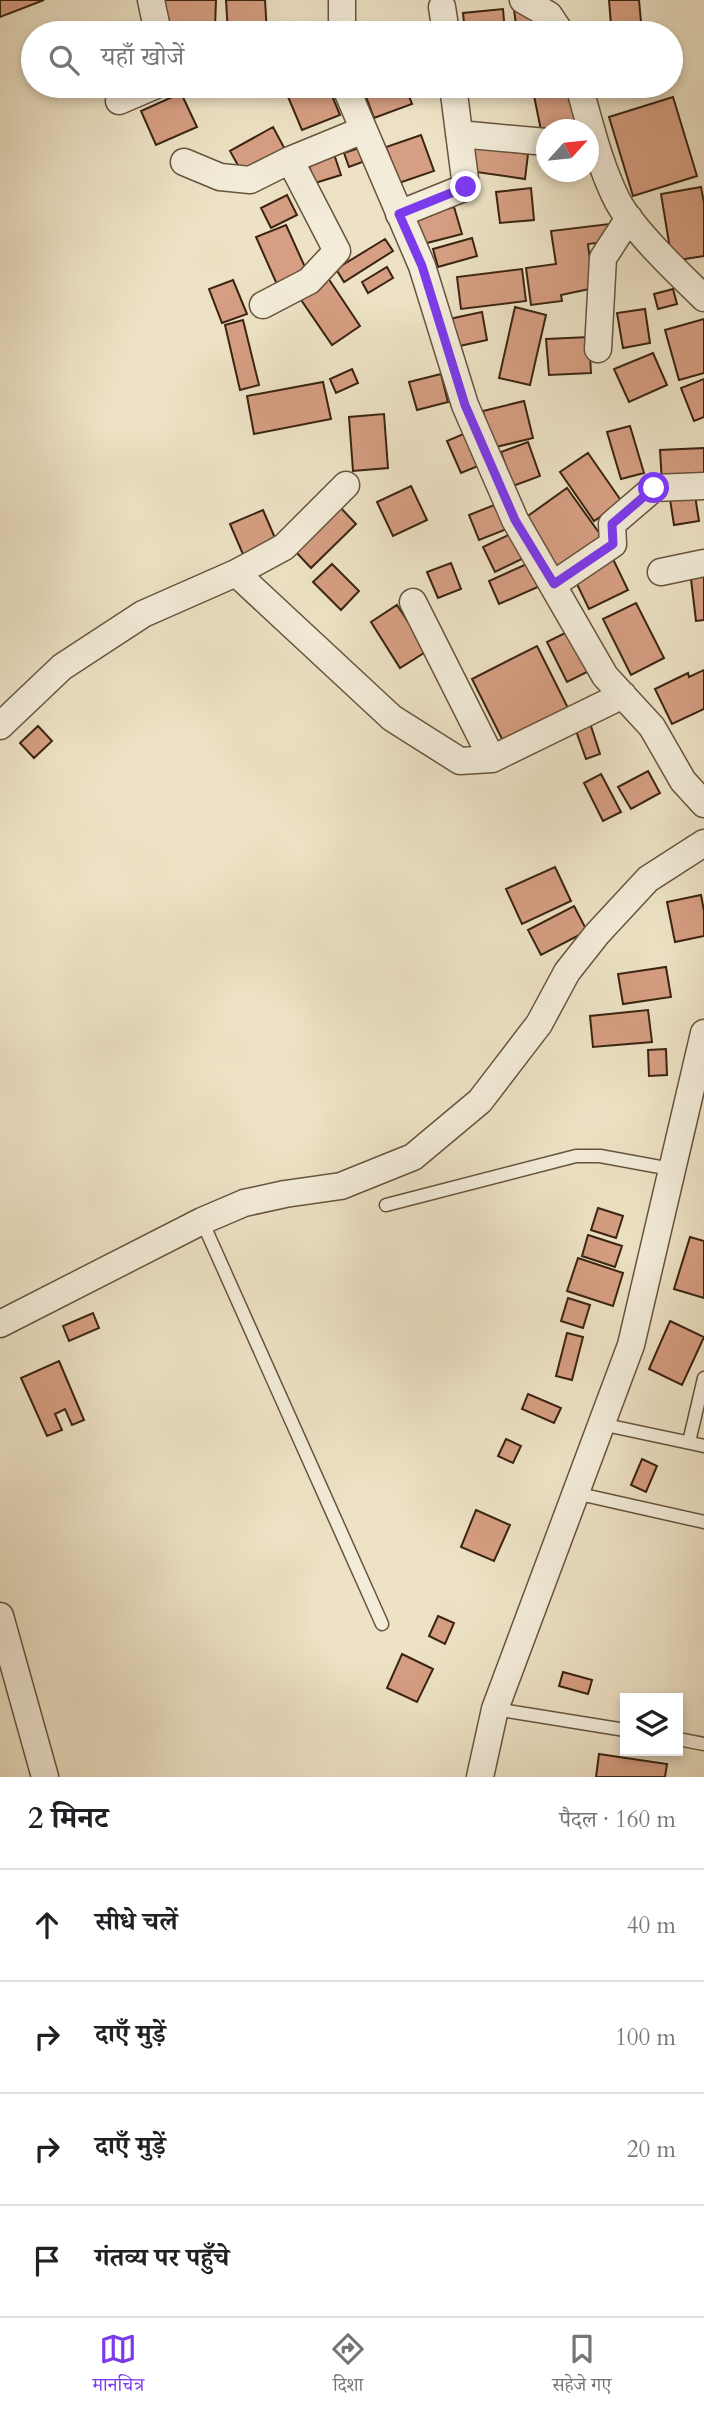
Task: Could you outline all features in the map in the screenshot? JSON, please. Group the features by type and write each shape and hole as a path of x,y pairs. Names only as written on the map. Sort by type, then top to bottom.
{"street":[{"path":"152,0 156,21"},
{"path":"342,0 342,21"},
{"path":"523,0 549,15 553,21"},
{"path":"120,100 125,98"},
{"path":"350,98 422,266 465,405 515,520 606,676 652,727 683,780 704,804"},
{"path":"399,214 466,187 454,98"},
{"path":"582,98 586,119"},
{"path":"184,162 220,177 250,180 290,160 363,130"},
{"path":"459,134 536,141"},
{"path":"263,305 310,281 337,251 290,160"},
{"path":"599,161 617,200 629,218 701,290"},
{"path":"598,349 603,258 629,218"},
{"path":"0,726 62,667 143,614 236,573 284,547 346,485"},
{"path":"554,584 613,544 612,524 654,488 704,486"},
{"path":"661,572 704,563"},
{"path":"236,573 393,718 460,761 492,760 623,695"},
{"path":"413,602 492,760"},
{"path":"0,1324 202,1221 244,1203 341,1186 413,1157 480,1101 538,1024 567,972 605,924 648,879 704,843"},
{"path":"480,1777 495,1709 631,1345 671,1168 692,1138 704,1033"},
{"path":"0,1616 45,1777"}],"lane":[{"path":"386,1205 576,1156 600,1156 671,1168"},
{"path":"202,1221 382,1623"},
{"path":"689,1443 704,1378"},
{"path":"601,1424 704,1446"},
{"path":"576,1493 704,1521"},
{"path":"495,1709 620,1730"},
{"path":"683,1740 704,1744"}],"building":[{"path":"0,0 44,0 0,17"},
{"path":"165,0 216,0 215,21 165,21"},
{"path":"226,0 265,0 266,21 227,21"},
{"path":"609,0 639,0 641,21 611,21"},
{"path":"533,8 535,21 515,21 514,10"},
{"path":"503,9 504,21 464,21 463,13"},
{"path":"170,98 183,98 197,127 156,145 141,111"},
{"path":"289,98 333,98 340,115 302,130"},
{"path":"366,98 410,98 412,104 374,118"},
{"path":"534,98 574,98 579,119 539,119"},
{"path":"673,98 697,176 633,196 609,117"},
{"path":"273,127 288,155 245,178 230,151"},
{"path":"421,135 434,171 399,183 386,147"},
{"path":"472,146 528,154 525,179 469,171"},
{"path":"359,148 365,161 349,167 344,153"},
{"path":"334,154 341,175 315,183 308,163"},
{"path":"701,187 704,203 704,256 672,261 661,194"},
{"path":"531,188 534,220 500,223 496,192"},
{"path":"287,195 297,215 271,228 261,208"},
{"path":"454,207 462,234 423,244 415,217"},
{"path":"609,224 611,241 588,244 591,268 599,287 561,295 562,301 531,305 526,268 556,264 551,231"},
{"path":"286,225 309,276 279,289 256,237"},
{"path":"472,238 477,256 438,267 433,249"},
{"path":"385,239 393,251 344,282 336,269"},
{"path":"387,267 393,278 368,293 362,282"},
{"path":"522,269 526,301 461,309 457,277"},
{"path":"326,275 360,326 332,345 297,294"},
{"path":"233,280 247,314 222,323 209,289"},
{"path":"673,289 677,304 658,309 654,294"},
{"path":"515,307 546,315 530,385 499,378"},
{"path":"645,309 650,343 623,348 617,313"},
{"path":"482,312 487,340 455,347 449,319"},
{"path":"704,319 704,373 679,380 665,330"},
{"path":"243,320 259,385 240,390 225,325"},
{"path":"589,337 591,373 549,375 546,339"},
{"path":"653,353 667,385 629,402 614,369"},
{"path":"352,369 358,383 336,393 330,379"},
{"path":"441,374 448,402 417,410 409,382"},
{"path":"704,379 704,417 694,421 681,388"},
{"path":"323,382 331,419 254,434 247,396"},
{"path":"524,401 533,438 492,448 483,411"},
{"path":"384,414 388,468 353,471 349,417"},
{"path":"630,426 644,473 621,479 607,432"},
{"path":"468,432 483,464 461,473 447,441"},
{"path":"528,442 540,476 513,486 501,452"},
{"path":"704,448 704,482 662,483 660,450"},
{"path":"588,453 622,502 594,521 560,472"},
{"path":"411,486 427,520 393,536 377,502"},
{"path":"567,488 605,541 555,577 518,523"},
{"path":"694,489 699,521 674,525 669,493"},
{"path":"502,502 512,527 479,540 469,515"},
{"path":"339,506 356,524 311,568 294,550"},
{"path":"263,510 278,545 245,559 230,524"},
{"path":"519,530 530,555 495,572 483,547"},
{"path":"612,557 628,590 589,609 573,576"},
{"path":"451,563 461,589 438,598 427,572"},
{"path":"529,563 540,586 499,604 489,581"},
{"path":"332,564 359,591 341,610 313,582"},
{"path":"704,570 704,620 696,621 690,571"},
{"path":"636,603 664,658 631,675 603,619"},
{"path":"397,605 427,651 400,668 371,622"},
{"path":"575,628 595,668 567,682 547,642"},
{"path":"537,646 571,714 506,747 472,679"},
{"path":"704,670 704,709 672,724 655,689 688,673 689,677"},
{"path":"590,723 600,754 586,759 575,728"},
{"path":"38,726 52,741 34,758 20,743"},
{"path":"648,771 660,793 631,809 618,787"},
{"path":"601,774 621,812 603,821 584,783"},
{"path":"555,867 571,901 522,924 506,889"},
{"path":"701,895 704,936 675,942 667,902"},
{"path":"574,906 587,931 541,955 528,930"},
{"path":"666,967 671,997 623,1004 618,974"},
{"path":"648,1010 652,1042 593,1047 590,1016"},
{"path":"666,1049 667,1075 649,1076 648,1050"},
{"path":"598,1208 623,1216 616,1238 591,1230"},
{"path":"588,1235 622,1246 615,1267 582,1256"},
{"path":"690,1237 704,1241 704,1298 674,1289"},
{"path":"578,1258 623,1273 613,1306 567,1291"},
{"path":"568,1298 590,1305 583,1328 561,1321"},
{"path":"93,1313 99,1328 69,1341 63,1326"},
{"path":"670,1321 704,1337 682,1385 649,1369"},
{"path":"567,1333 583,1337 572,1380 556,1376"},
{"path":"59,1361 84,1420 72,1425 65,1409 55,1414 62,1430 47,1436 21,1378"},
{"path":"528,1394 561,1408 554,1423 522,1409"},
{"path":"506,1439 521,1446 513,1463 498,1456"},
{"path":"642,1459 657,1466 646,1492 631,1485"},
{"path":"476,1510 510,1525 494,1561 461,1547"},
{"path":"438,1616 454,1623 445,1644 429,1636"},
{"path":"402,1654 433,1669 417,1702 387,1688"},
{"path":"563,1672 592,1680 588,1694 559,1686"},
{"path":"599,1754 667,1764 665,1777 596,1777"}],"route":[{"path":"466,187 399,214 422,266 465,405 515,520 554,584 613,544 612,524 654,488"}]}
